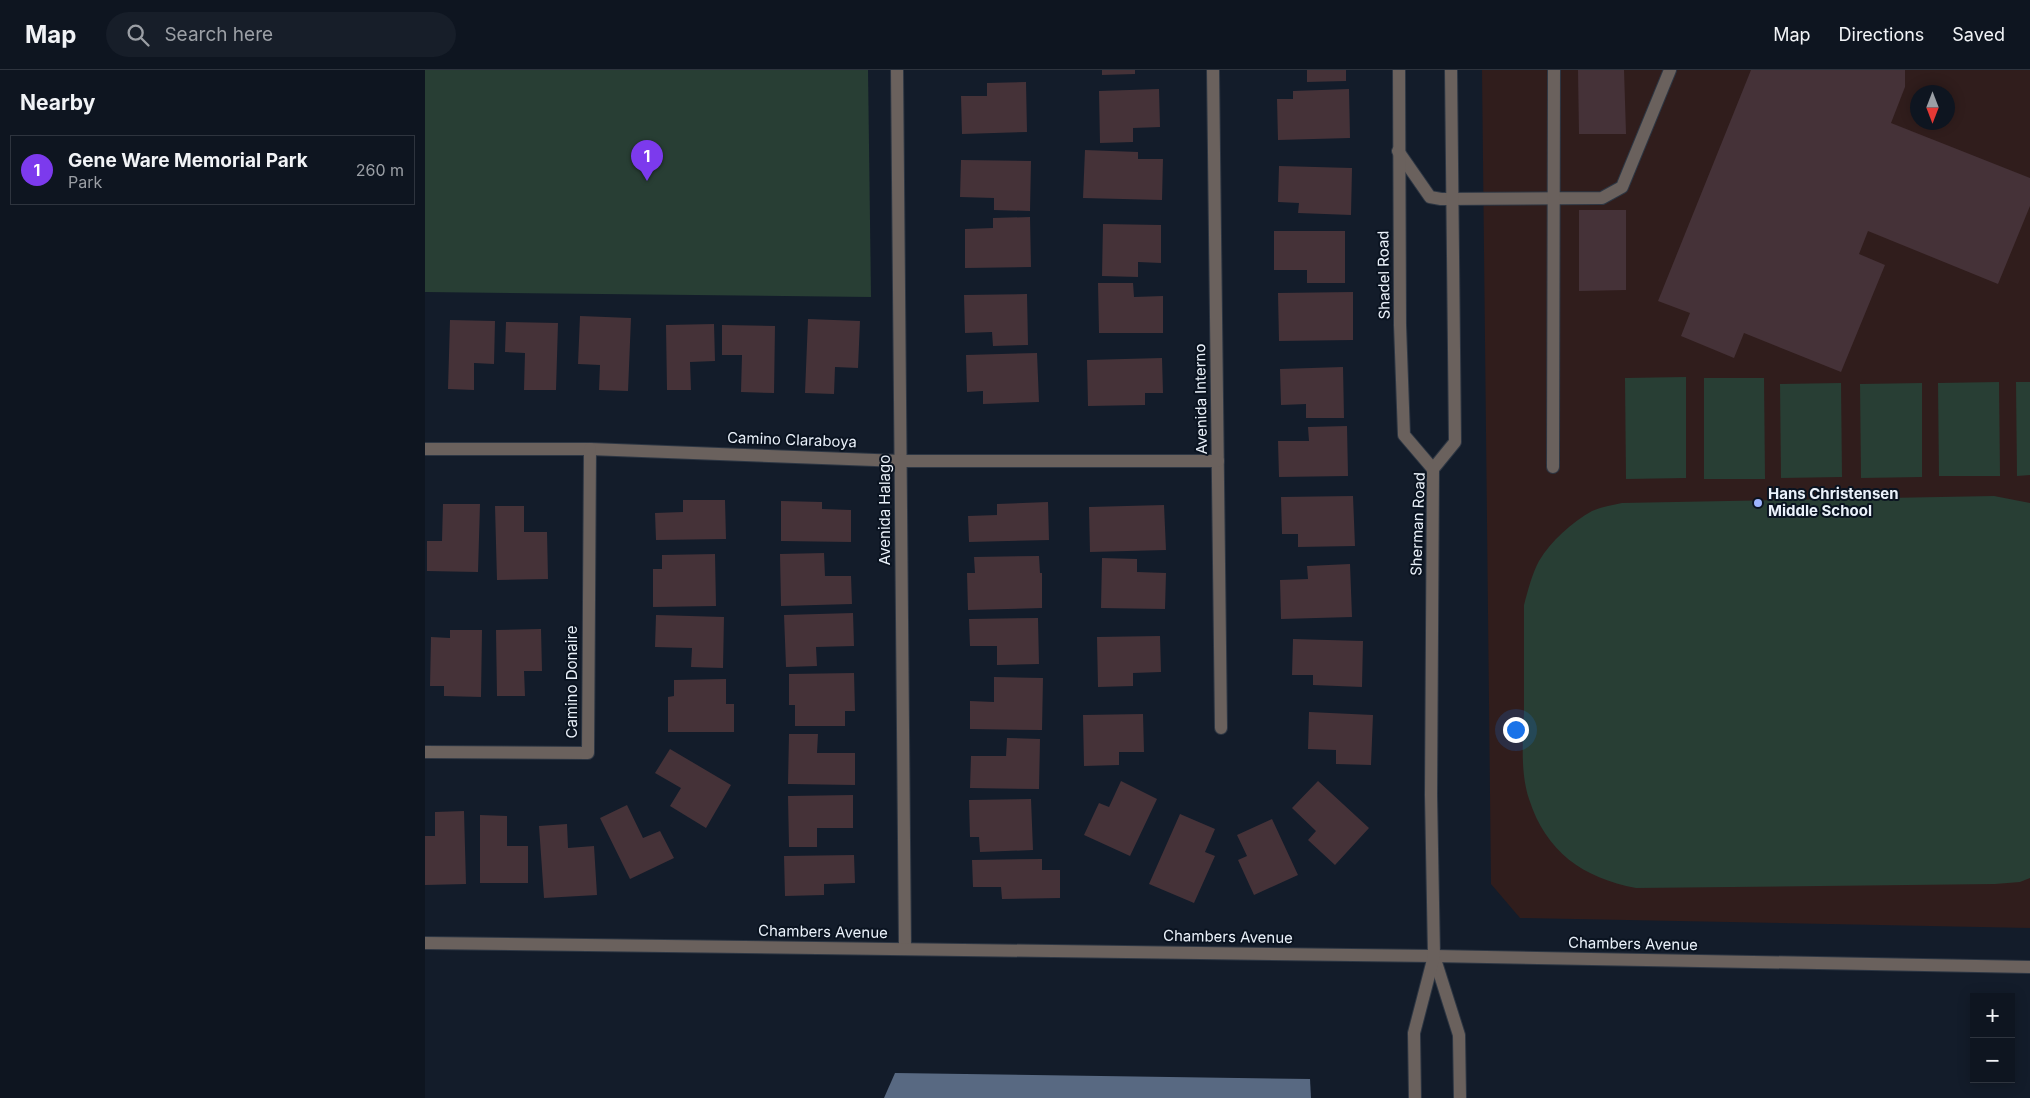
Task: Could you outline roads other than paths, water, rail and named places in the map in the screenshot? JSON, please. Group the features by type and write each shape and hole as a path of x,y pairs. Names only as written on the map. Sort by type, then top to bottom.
{"street":[{"name":"Avenida Halago","path":"897,70 905,949"},
{"name":"Avenida Interno","path":"1213,70 1221,728"},
{"name":"Shadel Road","path":"1399,70 1400,325 1404,435 1433,469"},
{"name":"Sherman Road","path":"1415,1098 1414,1033 1434,956 1431,795 1433,469 1455,442 1451,70"},
{"path":"1553,467 1554,70"},
{"path":"1399,151 1430,197 1452,199 1602,198 1622,187 1671,70"},
{"name":"Camino Claraboya","path":"425,449 590,449 901,461 1217,462"},
{"name":"Camino Donaire","path":"425,752 588,753 590,449"},
{"name":"Chambers Avenue","path":"425,943 1434,956 2030,967"},
{"name":"Sherman Road","path":"1434,956 1459,1035 1460,1098"}],"water":[{"path":"895,1073 1310,1079 1311,1098 884,1098"}],"place":[{"name":"Gene Ware Memorial Park","path":"647,181"},
{"name":"Hans Christensen Middle School","path":"1758,503"}]}
